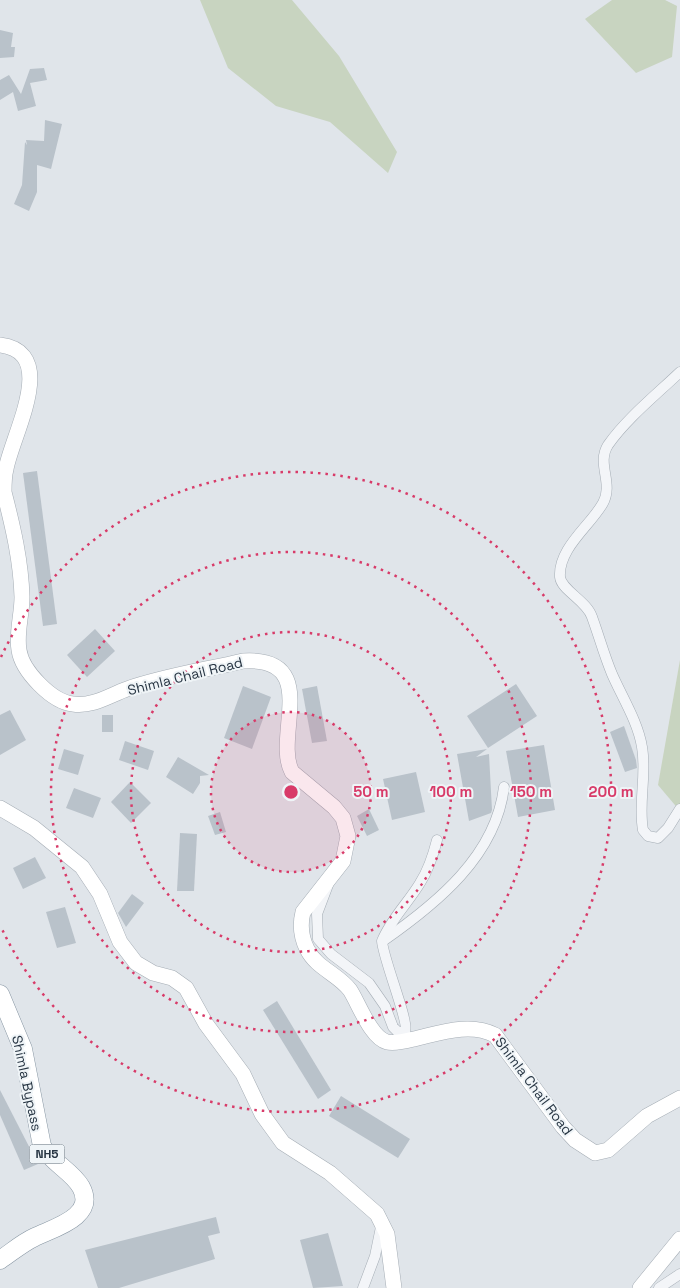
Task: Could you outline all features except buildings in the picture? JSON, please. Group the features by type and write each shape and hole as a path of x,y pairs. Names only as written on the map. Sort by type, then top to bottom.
{"highway":[{"name":"Shimla Bypass","path":"0,994 23,1049 42,1146 48,1156 75,1178 81,1187 84,1198 81,1210 75,1218 29,1240 0,1260"}],"main road":[{"name":"Shimla Chail Road","path":"0,345 16,348 23,354 28,362 31,375 29,394 6,468 4,481 4,492 20,562 22,600 19,651 29,674 43,688 63,701 80,704 102,700 128,689 242,661 262,661 270,664 278,670 290,693 291,706 287,747 288,766 292,772 334,807 343,818 346,829 347,845 343,861 303,912 301,919 303,940 307,950 320,966 345,984 370,1026 382,1039 395,1042 449,1031 479,1028 495,1035 563,1127 575,1140 595,1153 608,1150 647,1116 680,1098"},
{"path":"0,808 34,828 82,867 100,894 112,925 128,954 144,969 172,978 186,988 206,1024 243,1074 262,1114 283,1143 330,1173 370,1205 382,1222 387,1234 394,1288"},
{"path":"640,1288 680,1238"}],"street":[{"path":"680,372 649,401 609,444 603,458 608,480 606,496 571,546 562,563 560,574 561,583 589,610 604,653 638,735 644,757 644,830 648,836 658,838 668,828 680,809"},
{"path":"382,941 436,901 461,874 483,845 495,822 504,787"},
{"path":"331,877 317,914 318,939 331,954 368,983 385,1006 394,1028 398,1032 405,1032 406,1026 382,941 392,921 420,884 432,862 437,840"},
{"path":"363,1288 375,1256 382,1222"},
{"path":"659,1288 680,1274"}],"green space":[{"path":"200,0 292,0 339,56 397,152 388,173 330,122 276,106 228,68"},
{"path":"612,0 665,0 677,6 672,57 636,73 585,19"},
{"path":"680,660 680,811 658,785"}]}
